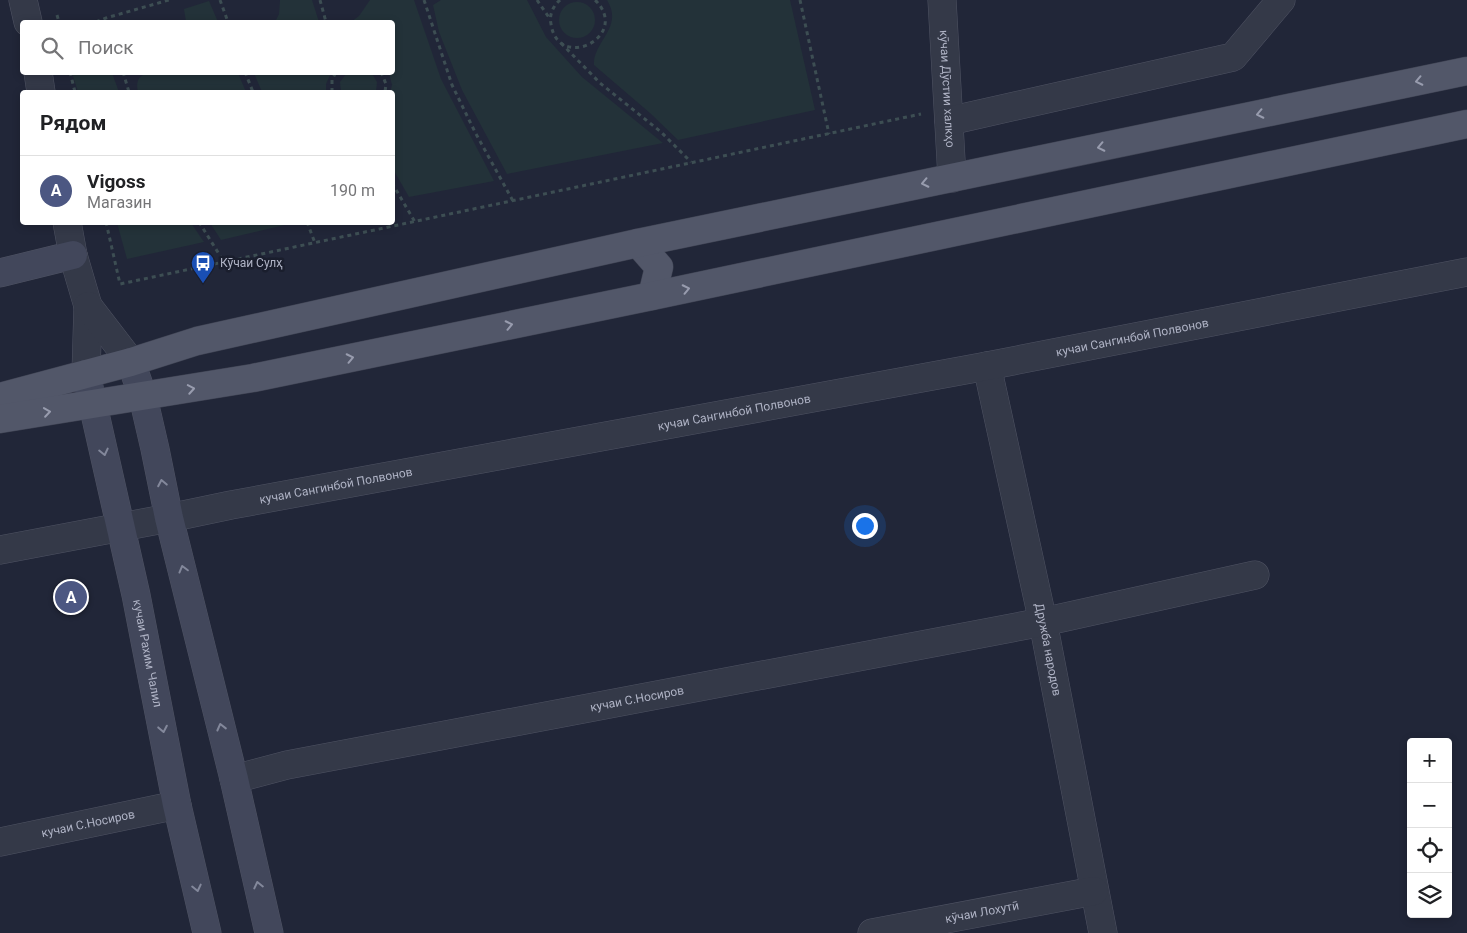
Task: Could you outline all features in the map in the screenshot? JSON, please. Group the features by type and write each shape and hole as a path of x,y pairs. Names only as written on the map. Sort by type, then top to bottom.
{"main road":[{"path":"0,396 131,362 197,341 638,243 1467,71"},
{"path":"0,419 253,378 1467,124"},
{"path":"638,243 659,268 652,296"},
{"path":"0,273 74,255"},
{"path":"131,362 143,397 169,518 234,779 269,933"},
{"name":"кучаи Рахим Чалил","path":"86,374 122,527 177,805 207,933"}],"street":[{"path":"23,0 28,20"},
{"name":"кӯчаи Дӯстии халкҳо","path":"942,0 952,178"},
{"path":"949,115 1234,57 1281,0"},
{"path":"39,75 42,90"},
{"path":"68,225 88,306 86,374"},
{"name":"кучаи Сангинбой Полвонов","path":"0,550 241,503 987,366 1467,272"},
{"path":"88,306 131,362"},
{"name":"Дружба народов","path":"987,366 1042,622 1103,933"},
{"name":"кучаи С.Носиров","path":"234,779 287,766 1042,622 1255,575"},
{"name":"кучаи С.Носиров","path":"0,842 177,805"},
{"name":"кӯчаи Лохутӣ","path":"872,933 1094,891"}],"path":[{"path":"101,20 169,0"},
{"path":"220,0 227,20"},
{"path":"320,0 325,20"},
{"path":"424,0 452,85 513,201"},
{"path":"537,0 550,19 555,37 600,82 660,132 691,163"},
{"path":"550,19 552,11 560,0"},
{"path":"562,43 579,48 595,42 604,26 602,8 595,0"},
{"path":"800,0 829,134"},
{"path":"71,75 74,90"},
{"path":"124,75 128,90"},
{"path":"247,75 252,90"},
{"path":"332,90 332,80 334,75"},
{"path":"382,75 386,84 385,90"},
{"path":"107,225 120,284 829,134 949,115"},
{"path":"395,188 415,222"},
{"path":"201,225 224,262"},
{"path":"308,225 315,243"}],"shaded area":[{"path":"280,0 312,0 318,20 276,20 279,14"},
{"path":"370,0 414,0 441,79 494,181 409,197 395,172 395,90 391,90 392,85 390,75 395,75 395,20 354,20 359,16"},
{"path":"441,0 527,0 546,37 582,77 663,143 507,174 462,90 439,32 433,5"},
{"path":"607,0 790,0 815,110 678,140 594,65 595,56 610,27 612,19"},
{"path":"209,1 217,20 186,20 184,9"},
{"path":"577,2 589,8 595,20 589,32 577,38 565,32 559,20 565,8"},
{"path":"73,75 113,75 118,90 77,90"},
{"path":"239,75 245,90 138,90 139,78 142,76"},
{"path":"255,75 330,75 326,84 326,90 261,90"},
{"path":"345,75 373,75 377,82 376,90 341,90 340,82"},
{"path":"118,225 192,225 204,242 127,259"},
{"path":"211,225 285,225 221,240"}],"place":[{"name":"Кӯчаи Сулҳ","path":"203,284"},
{"name":"Vigoss","path":"71,597"}]}
